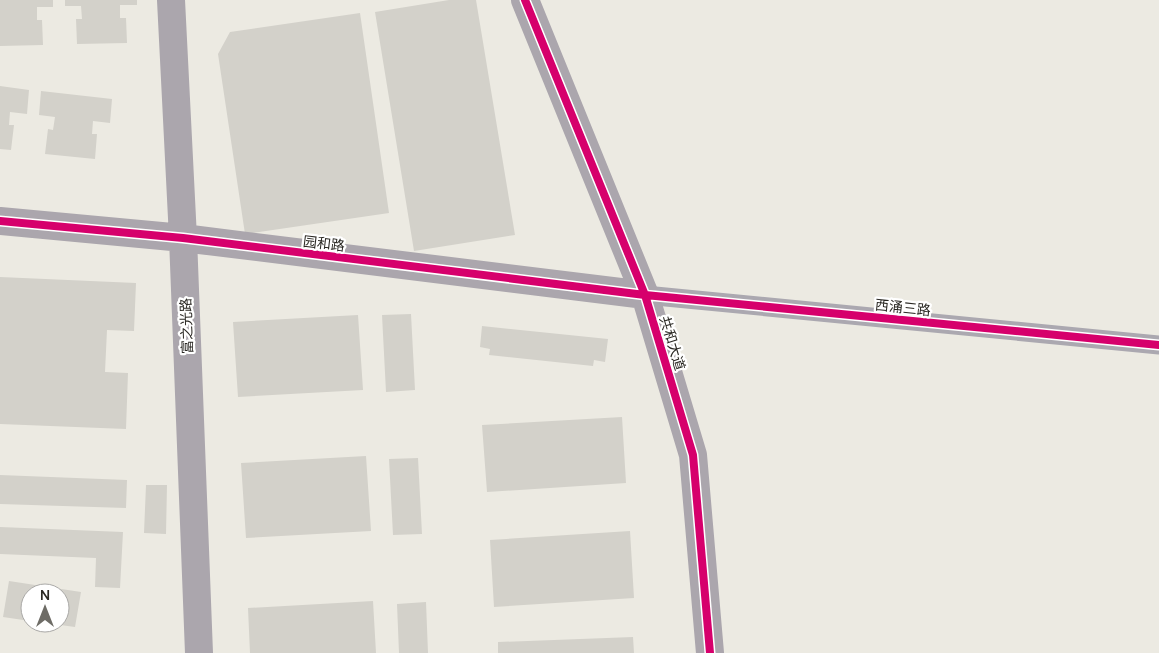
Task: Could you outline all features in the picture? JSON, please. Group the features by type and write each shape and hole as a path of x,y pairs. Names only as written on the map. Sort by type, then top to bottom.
{"street":[{"name":"富之光路","path":"171,0 183,238 199,653"},
{"name":"共和大道","path":"525,0 645,295 693,455 710,653"},
{"name":"园和路","path":"0,221 183,238 645,295"},
{"name":"西涌三路","path":"645,295 1159,345"}],"building":[{"path":"0,0 53,0 53,7 37,7 37,20 42,20 43,45 0,46"},
{"path":"65,0 137,0 137,5 120,5 120,18 126,18 127,43 77,44 76,19 82,19 81,6 65,6"},
{"path":"449,0 476,0 515,235 414,251 375,12"},
{"path":"360,13 389,213 245,234 218,54 230,32"},
{"path":"0,86 29,90 27,114 10,112 9,125 14,125 11,150 0,149"},
{"path":"41,91 112,99 110,123 93,121 92,134 97,134 95,159 45,154 48,129 53,130 55,117 39,115"},
{"path":"0,277 136,283 134,331 107,330 105,372 128,373 126,429 0,424"},
{"path":"411,314 415,390 386,392 382,315"},
{"path":"358,315 363,390 238,397 233,322"},
{"path":"482,326 608,339 605,362 594,360 593,366 489,355 490,349 480,347"},
{"path":"622,417 626,483 487,492 482,425"},
{"path":"366,456 371,531 246,538 241,463"},
{"path":"418,458 422,534 393,535 389,459"},
{"path":"0,475 127,480 126,508 0,504"},
{"path":"146,485 167,485 166,534 144,533"},
{"path":"0,527 123,532 120,588 95,587 96,558 0,554"},
{"path":"630,531 634,598 494,607 490,540"},
{"path":"9,581 22,583 20,583 20,620 3,617"},
{"path":"70,590 81,592 75,627 70,626"},
{"path":"373,601 376,653 250,653 248,608"},
{"path":"426,602 428,653 399,653 397,604"},
{"path":"633,637 634,653 498,653 498,642"}],"cycle path":[{"path":"525,0 645,295 693,455 710,653"},
{"path":"0,221 183,238 645,295 1159,345"}]}
